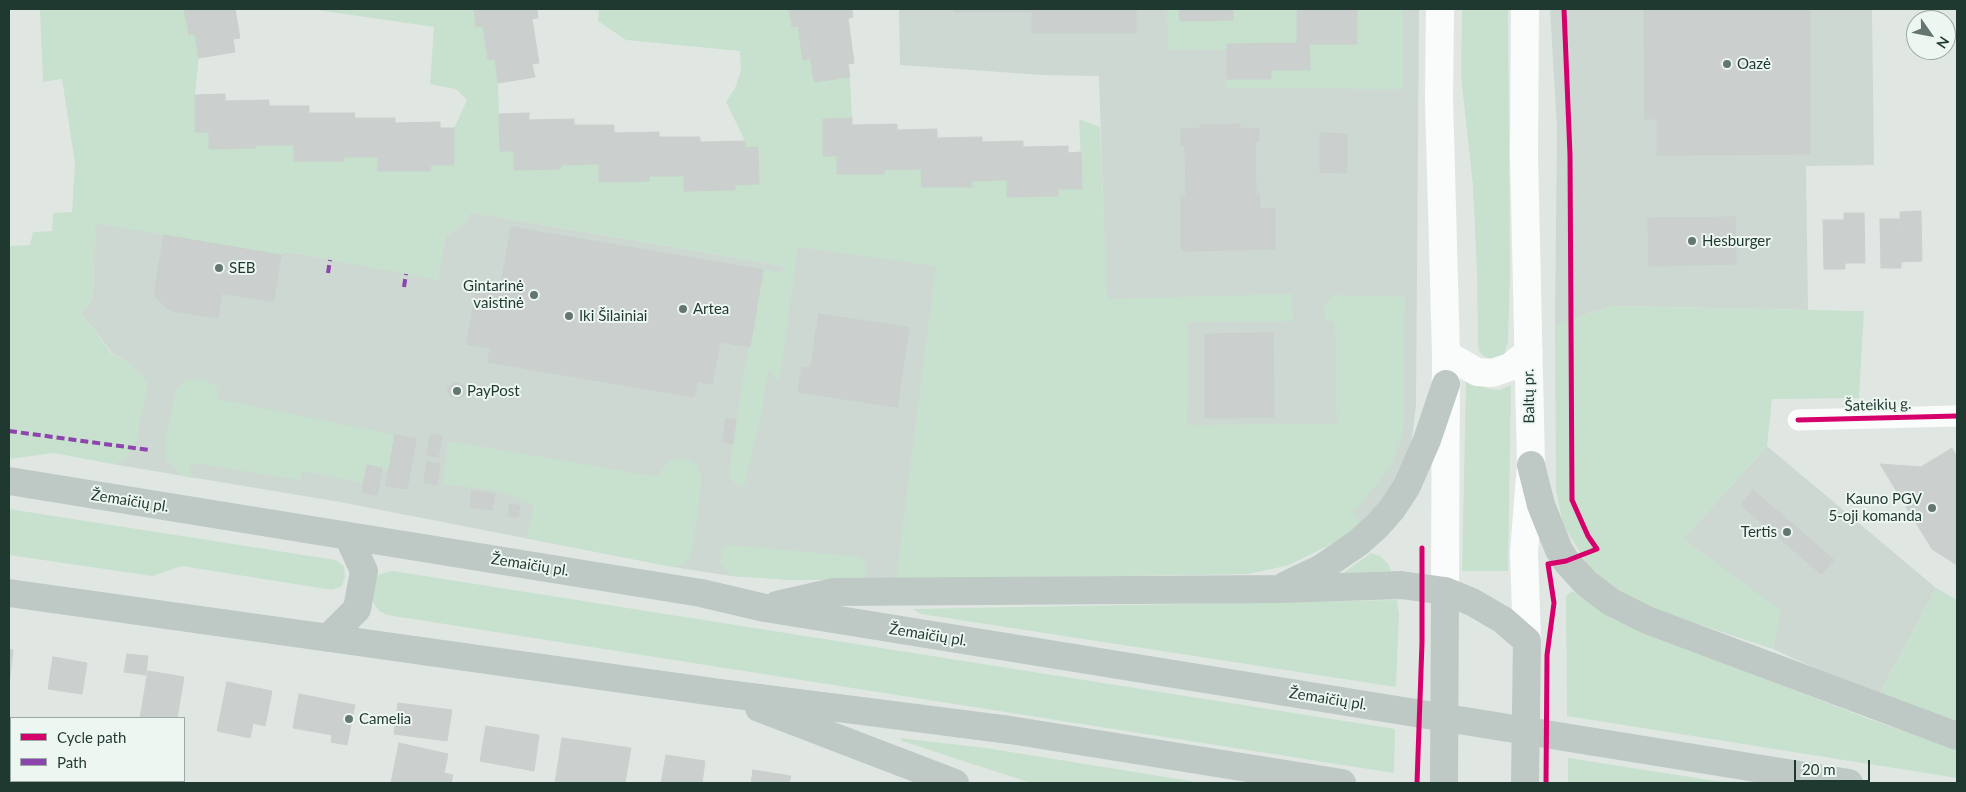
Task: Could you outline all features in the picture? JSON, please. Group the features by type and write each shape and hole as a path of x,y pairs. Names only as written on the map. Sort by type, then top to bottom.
{"main road":[{"path":"1440,9 1439,98 1446,354 1444,783"},
{"name":"Baltų pr.","path":"1525,9 1524,155 1531,465 1524,552 1527,647 1525,783"},
{"path":"1446,354 1478,372 1492,373 1510,367 1529,352"},
{"path":"1279,589 1320,569 1358,543 1392,509 1406,486 1427,440 1446,384"},
{"path":"1531,465 1541,505 1559,550 1566,562 1586,584 1611,602 1647,620 1957,736"},
{"name":"Žemaičių pl.","path":"9,481 701,592 765,608 1849,783"},
{"path":"328,638 357,609 364,571 348,536"},
{"path":"765,608 834,592 1279,589 1401,585 1445,591 1472,602 1503,620 1527,647"},
{"path":"9,592 721,693 1010,730 1342,783"},
{"path":"721,693 956,783"}],"street":[{"name":"Šateikių g.","path":"1798,420 1957,416"}],"shaded area":[{"path":"899,9 1419,9 1416,404 1407,461 1394,486 1373,512 1361,523 1289,565 1247,574 792,580 731,576 673,567 340,502 112,464 126,458 139,372 113,354 80,312 89,304 93,295 95,222 281,255 283,251 438,279 445,237 467,221 469,212 784,266 787,246 1105,264 1099,76 1043,75 900,65"},
{"path":"1550,9 1872,9 1874,165 1806,166 1808,310 1611,306 1555,325 1557,128"},
{"path":"1767,446 1936,588 1878,697 1773,649 1780,611 1683,539"}],"green space":[{"path":"40,9 184,9 189,35 195,34 199,55 195,94 195,132 209,132 209,149 255,148 256,145 294,145 294,161 344,161 344,157 378,157 378,171 430,171 431,165 454,165 454,128 467,100 456,89 430,84 434,27 310,9 487,9 474,11 476,27 483,26 488,60 495,59 498,83 500,151 514,151 560,169 561,165 599,164 649,176 684,176 684,191 735,190 735,185 759,184 758,148 745,148 745,141 726,102 735,88 741,71 740,51 626,40 598,21 599,9 799,9 789,10 792,26 798,26 804,59 810,58 814,82 850,77 852,118 823,119 823,156 837,156 837,174 883,174 884,170 921,169 922,187 971,187 972,181 1007,180 1007,197 1058,196 1058,189 1082,189 1079,119 1100,127 1107,299 1292,294 1293,321 1188,322 1187,425 1337,424 1335,321 1326,321 1324,305 1333,295 1405,297 1403,434 1390,468 1354,512 1361,523 1342,539 1289,565 1247,574 896,579 936,266 798,247 779,383 768,369 762,411 744,487 736,484 731,479 729,473 739,402 763,270 783,273 784,266 469,212 467,221 445,237 438,280 283,251 281,255 95,223 93,295 89,304 80,312 112,354 124,360 139,372 148,384 135,446 126,458 112,464 54,453 9,459 9,246 30,245 33,232 52,231 53,213 72,212 75,163 62,79 43,82"},
{"path":"1167,9 1179,9 1180,21 1233,20 1233,9 1297,9 1297,43 1227,44 1227,50 1168,49"},
{"path":"1357,9 1403,9 1403,89 1225,88 1227,79 1271,79 1271,70 1310,70 1309,44 1357,44"},
{"path":"1462,9 1508,9 1510,272 1508,341 1505,353 1500,358 1494,360 1485,357 1479,352 1478,345 1473,186 1461,76"},
{"path":"1611,306 1864,311 1859,398 1772,399 1767,446 1683,539 1781,611 1773,649 1634,603 1593,573 1563,525 1556,489 1555,325"},
{"path":"200,379 214,384 218,390 217,399 395,435 389,470 368,465 364,483 302,471 300,480 188,462 193,478 182,476 166,459 166,436 177,388 187,380"},
{"path":"1466,379 1488,389 1500,390 1511,385 1508,571 1462,571"},
{"path":"449,441 657,477 669,461 682,458 696,464 702,477 693,547 689,558 683,564 673,567 526,538 534,505 500,491 442,484"},
{"path":"9,509 336,560 344,566 345,577 342,586 332,590 182,566 152,576 9,555"},
{"path":"730,545 859,557 864,560 867,573 865,579 792,580 731,576 720,562 722,550"},
{"path":"1371,553 1380,556 1388,564 1391,571 1343,573"},
{"path":"393,571 1395,729 1394,773 387,615 379,611 374,604 370,591 374,580 380,574"},
{"path":"1936,588 1957,600 1957,723 1878,697"},
{"path":"1572,591 1617,621 1866,718 1957,749 1957,778 1567,716 1566,596"},
{"path":"1397,600 1399,615 1396,687 921,614 913,609"},
{"path":"900,738 986,748 1203,783 1031,783 902,741"},
{"path":"1568,758 1729,783 1568,783"}],"building":[{"path":"184,9 235,9 240,38 233,39 235,52 199,58 195,34 189,35"},
{"path":"487,9 537,9 538,18 532,19 539,63 532,64 535,77 498,83 495,59 488,60 483,26 476,27 474,11"},
{"path":"852,9 853,17 848,18 854,63 848,64 850,77 814,82 810,58 803,60 798,26 792,27 789,10"},
{"path":"954,9 1136,9 1136,33 1032,33 1032,12 954,12"},
{"path":"1179,9 1233,9 1233,20 1180,21"},
{"path":"1297,9 1357,9 1357,44 1309,44 1310,70 1271,70 1271,79 1227,79 1227,44 1297,43"},
{"name":"Oazė","path":"1644,9 1810,9 1810,154 1657,155 1657,119 1645,119"},
{"path":"225,94 225,101 269,100 269,106 309,106 309,113 355,113 354,118 395,118 395,123 440,122 440,128 454,128 454,165 431,165 430,171 378,171 378,157 344,157 344,161 294,161 294,145 256,145 256,148 209,149 209,132 195,132 195,95"},
{"path":"529,113 529,120 574,119 574,125 614,125 614,133 659,132 659,137 700,137 700,142 745,141 745,148 758,147 759,184 735,185 735,190 684,191 684,176 649,176 649,181 599,182 599,164 561,165 560,169 514,170 514,151 500,151 499,114"},
{"path":"852,118 852,125 897,124 897,130 937,129 937,138 982,137 982,142 1023,141 1023,147 1068,146 1068,153 1081,152 1082,189 1058,189 1058,196 1007,197 1007,180 972,181 972,187 922,187 921,169 884,170 884,174 837,174 837,156 823,156 823,119"},
{"path":"1240,124 1240,129 1259,128 1259,142 1255,142 1256,194 1259,194 1260,209 1275,208 1275,249 1185,251 1181,248 1181,196 1186,196 1185,146 1181,146 1181,129 1201,128 1200,125"},
{"path":"1320,133 1347,134 1347,173 1320,172"},
{"path":"1921,211 1922,261 1901,262 1900,212"},
{"path":"1844,213 1864,213 1865,263 1844,263"},
{"name":"Hesburger","path":"1735,217 1736,264 1649,266 1648,218"},
{"path":"1880,219 1901,219 1901,268 1881,268"},
{"path":"1823,220 1844,220 1845,269 1824,269"},
{"path":"511,227 763,270 750,347 720,342 712,384 697,381 694,397 488,362"},
{"name":"SEB","path":"164,235 281,255 273,302 222,293 218,318 172,311 156,297 155,290"},
{"path":"477,284 500,288 490,348 467,344"},
{"path":"819,314 885,324 882,348 815,338"},
{"path":"885,324 909,328 897,407 798,392 802,367 811,368 815,338 882,348"},
{"path":"1273,333 1274,417 1205,418 1205,334"},
{"name":"PayPost","path":"454,382 464,385 467,393 461,398 451,397 447,389"},
{"path":"726,418 736,420 733,444 723,442"},
{"path":"431,434 442,436 438,457 427,455"},
{"path":"395,435 416,439 407,489 386,486"},
{"name":"Kauno PGV 5-oji komanda","path":"1952,448 1957,457 1957,565 1932,549 1880,464 1921,467"},
{"path":"427,462 440,464 437,485 424,483"},
{"path":"367,465 382,468 377,495 362,492"},
{"name":"Tertis","path":"1753,490 1834,560 1821,574 1741,505"},
{"path":"472,491 495,494 492,510 470,507"},
{"path":"510,504 520,506 518,517 508,516"},
{"path":"9,649 13,650 9,686"},
{"path":"127,654 148,656 146,675 124,672"},
{"path":"53,657 87,663 82,694 48,689"},
{"path":"148,671 184,677 177,717 140,717"},
{"path":"227,682 272,691 265,726 253,723 250,738 217,731"},
{"path":"299,694 355,705 347,745 331,742 332,735 293,728"},
{"path":"398,703 452,710 447,741 394,734"},
{"path":"9,719 10,719 10,744"},
{"path":"486,726 539,735 534,771 480,761"},
{"path":"562,738 631,748 625,783 555,783"},
{"path":"399,743 448,754 444,773 453,775 451,783 391,783"},
{"path":"666,755 705,761 702,783 661,783"},
{"path":"753,770 791,776 789,783 751,783"},
{"path":"53,782 96,782 96,783"},
{"path":"130,782 183,782 183,783"}],"marked path":[{"path":"328,273 330,260"},
{"path":"404,287 406,274"},
{"path":"9,431 149,450"}],"cycle path":[{"path":"1546,783 1547,655 1554,603 1548,564 1566,561 1597,549 1588,536 1572,500 1570,155 1564,9"},
{"path":"1798,420 1957,416"},
{"path":"1417,783 1422,643 1422,548"}],"place":[{"name":"Oazė","path":"1727,64"},
{"name":"Hesburger","path":"1692,241"},
{"name":"SEB","path":"219,268"},
{"name":"Gintarinė vaistinė","path":"534,295"},
{"name":"Artea","path":"683,309"},
{"name":"Iki Šilainiai","path":"569,316"},
{"name":"PayPost","path":"457,391"},
{"name":"Kauno PGV 5-oji komanda","path":"1932,508"},
{"name":"Tertis","path":"1787,532"},
{"name":"Camelia","path":"349,719"}]}
